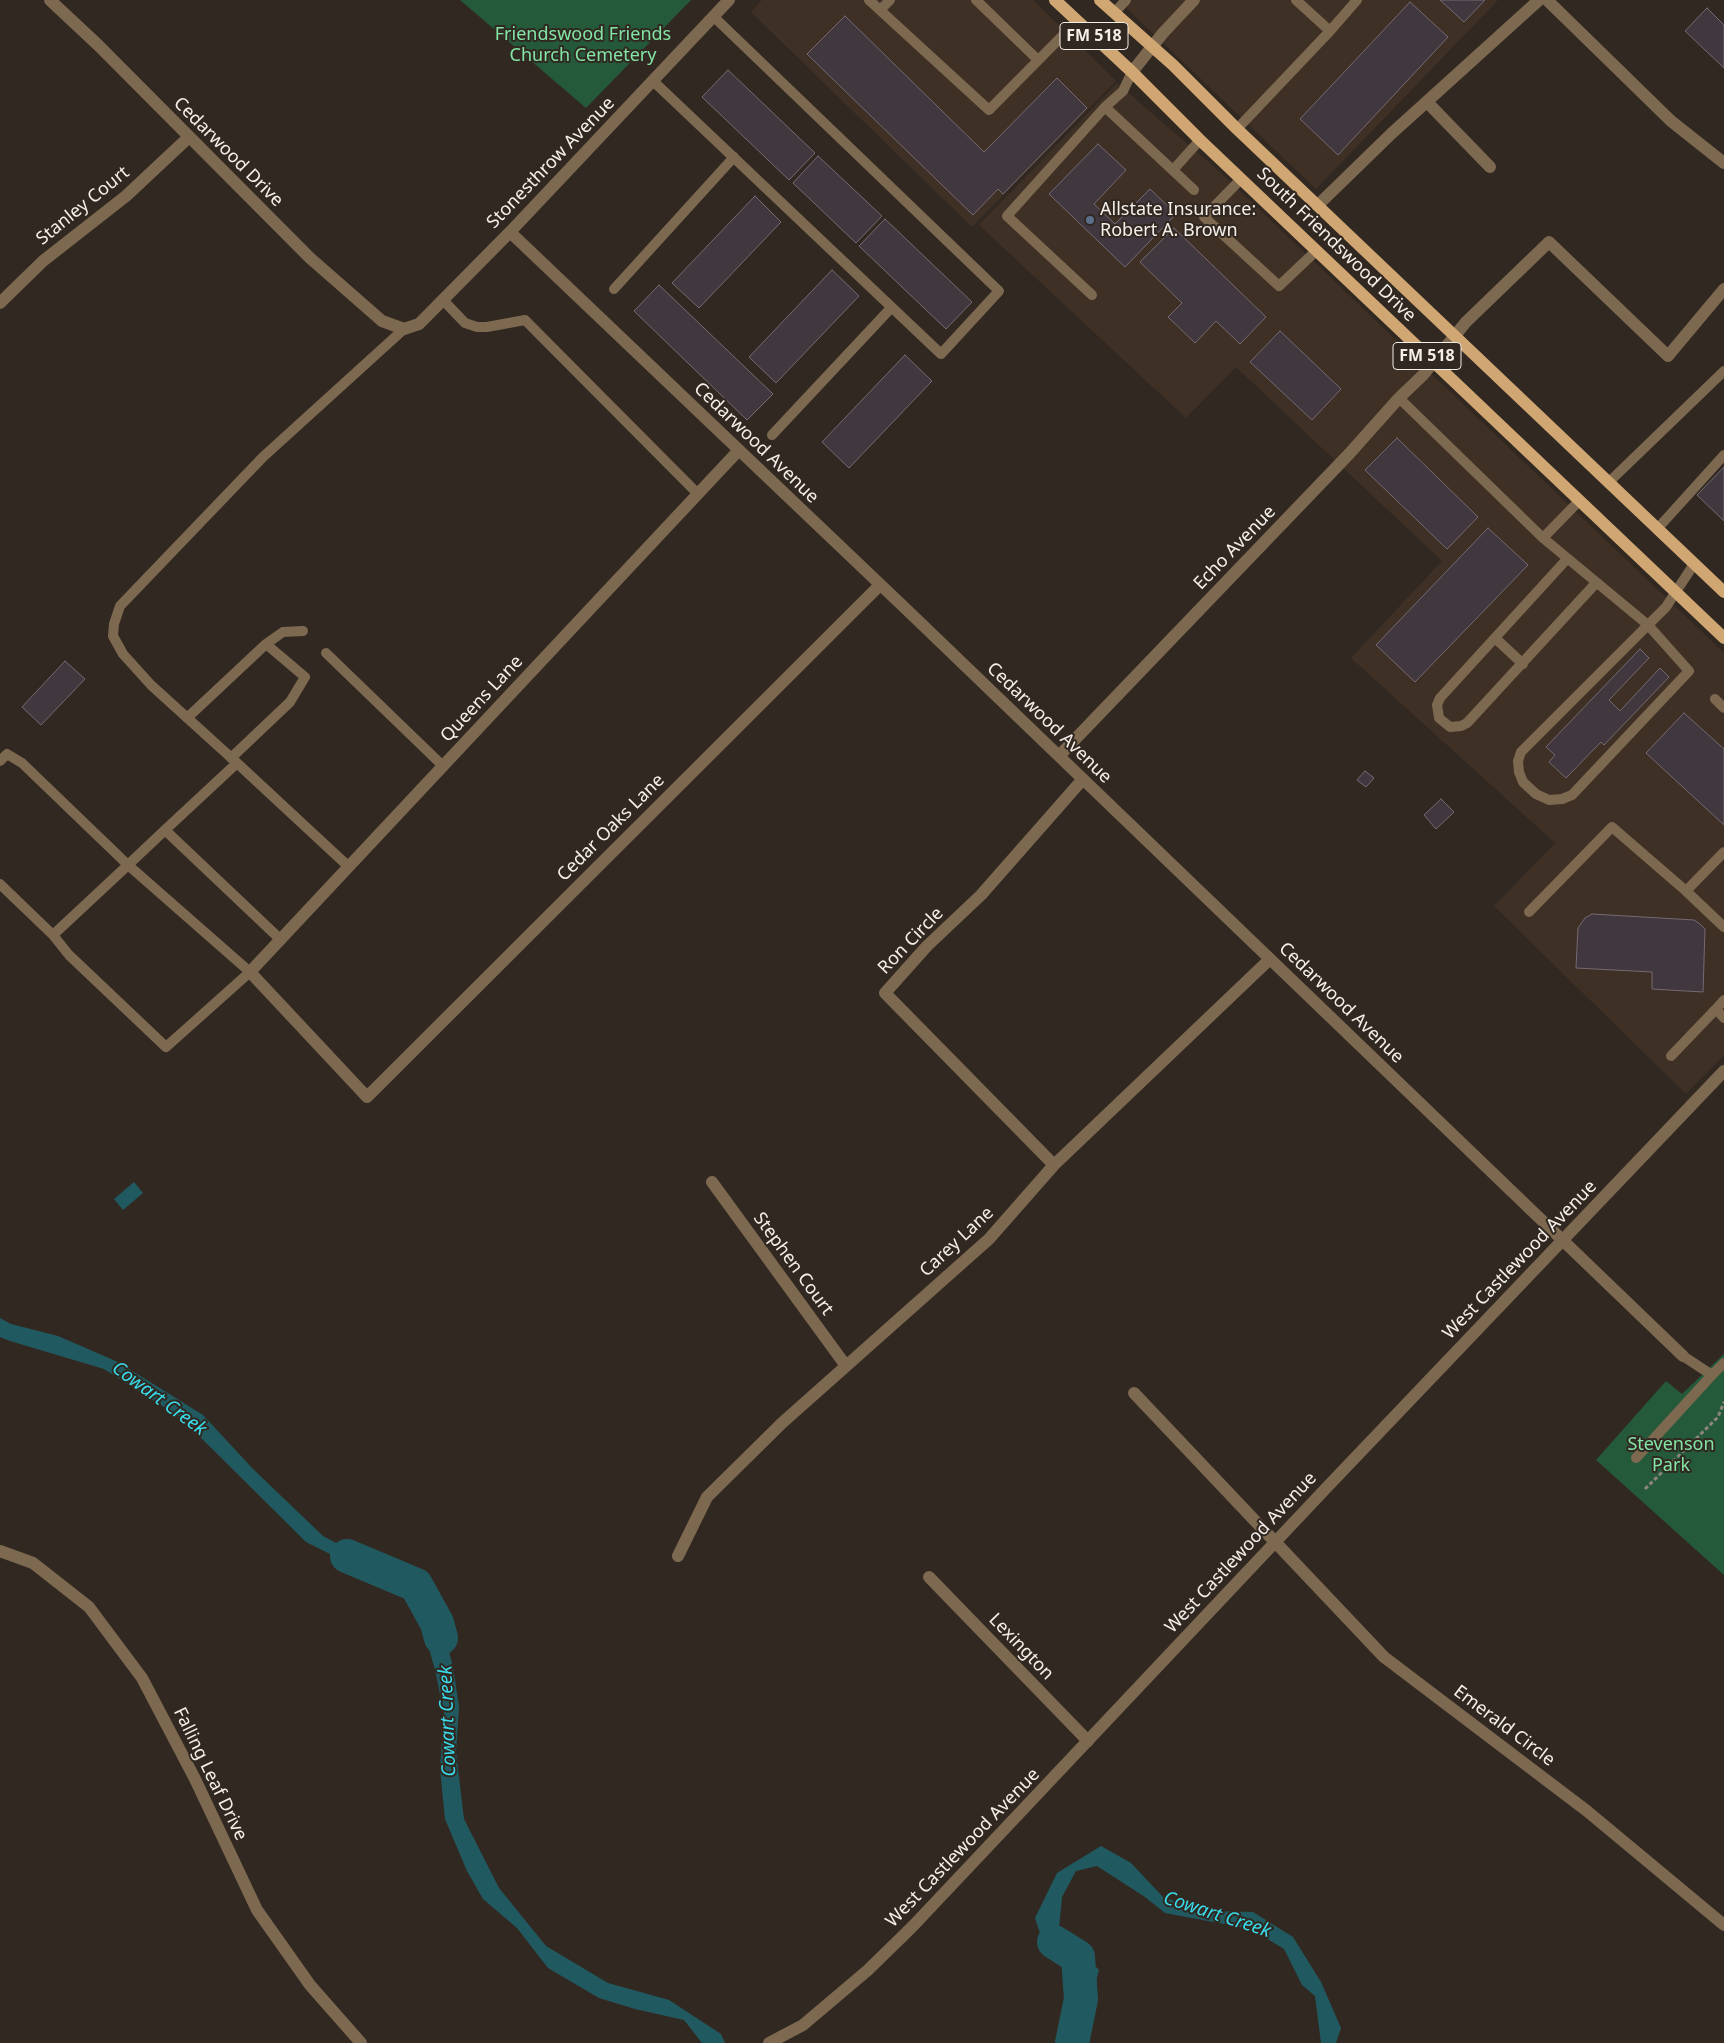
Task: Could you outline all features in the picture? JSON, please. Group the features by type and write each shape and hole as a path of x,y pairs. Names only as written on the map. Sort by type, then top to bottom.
{"main road":[{"name":"South Friendswood Drive","path":"1055,0 1316,251 1724,638"},
{"name":"South Friendswood Drive","path":"1100,0 1152,46 1724,592"}],"street":[{"name":"Cedarwood Drive","path":"50,0 98,45 310,258 386,323 404,329"},
{"name":"Stonesthrow Avenue","path":"404,329 419,324 510,232 729,0"},
{"path":"1132,72 1152,46 1194,0"},
{"path":"1318,205 1539,0"},
{"path":"1547,0 1670,121 1724,163"},
{"path":"1427,102 1490,166"},
{"name":"Stanley Court","path":"0,303 43,261 126,196 188,136"},
{"name":"Cedarwood Avenue","path":"510,232 1683,1356"},
{"name":"Echo Avenue","path":"1059,756 1349,454 1433,362 1466,322 1549,242 1668,356 1724,289"},
{"name":"Queens Lane","path":"250,972 739,450"},
{"name":"Cedar Oaks Lane","path":"250,972 367,1097 880,585"},
{"name":"Ron Circle","path":"1054,1165 885,993 927,946 981,896 1083,780"},
{"name":"Carey Lane","path":"678,1556 706,1497 782,1423 989,1239 1054,1165 1270,959"},
{"name":"West Castlewood Avenue","path":"769,2043 803,2025 868,1970 914,1926 1724,1071"},
{"name":"Stephen Court","path":"712,1182 846,1366"},
{"name":"Emerald Circle","path":"1134,1393 1384,1657 1587,1811 1724,1925"},
{"name":"Falling Leaf Drive","path":"0,1551 33,1563 89,1607 142,1678 195,1779 257,1910 310,1985 361,2043"},
{"name":"Lexington","path":"929,1577 1088,1741"}],"lane":[{"path":"869,0 989,110 1076,20"},
{"path":"880,10 890,0"},
{"path":"976,0 1038,60"},
{"path":"1114,13 1126,0"},
{"path":"1296,0 1330,31"},
{"path":"1238,129 1357,0"},
{"path":"653,80 941,354 1000,291 714,16"},
{"path":"1092,294 1007,216 1105,107 1123,91 1132,72"},
{"path":"1105,107 1194,190"},
{"path":"1173,170 1200,140"},
{"path":"614,289 734,157"},
{"path":"1241,179 1204,217 1279,286 1316,251"},
{"path":"442,300 465,323 477,327 525,320 698,494"},
{"path":"772,435 891,308"},
{"path":"349,867 151,685 123,654 112,636 120,606 263,457 404,329"},
{"path":"1609,482 1724,371"},
{"path":"1399,398 1543,538 1648,625 1689,671 1572,795 1562,799 1549,800 1536,794 1523,782 1518,772 1518,761 1522,752 1648,625 1666,607 1694,564"},
{"path":"1658,528 1724,455"},
{"path":"1543,538 1579,501"},
{"path":"1568,559 1440,698 1437,705 1439,718 1450,727 1461,726 1467,723 1596,583"},
{"path":"188,718 266,644 284,632 303,631"},
{"path":"1495,638 1523,664"},
{"path":"53,935 165,830 290,702 305,677 266,644"},
{"path":"326,653 443,766"},
{"path":"1715,699 1724,708"},
{"path":"0,761 7,754 22,763 128,866 250,972 166,1047 69,954 53,935 0,884"},
{"path":"1528,912 1612,827 1686,891 1724,927"},
{"path":"165,830 281,940"},
{"path":"1686,891 1724,852"},
{"path":"1670,1056 1724,1000"},
{"path":"1716,1009 1724,1018"},
{"path":"1683,1356 1712,1375"},
{"path":"1636,1458 1724,1363"}],"path":[{"path":"1645,1489 1718,1417 1724,1402"}],"shaded area":[{"path":"762,0 1033,0 1116,81 972,227 751,12"},
{"path":"1118,0 1498,0 1316,189"},
{"path":"1117,83 1220,172 1724,653 1724,1055 1686,1094 1494,906 1555,843 1351,658 1442,561 1236,367 1186,418 979,225"}],"green space":[{"name":"Friendswood Friends Church Cemetery","path":"460,0 691,0 586,108"},
{"name":"Stevenson Park","path":"1724,1354 1724,1575 1596,1460 1666,1381 1682,1394"}],"water":[{"path":"134,1182 143,1193 123,1210 114,1199"},
{"name":"Cowart Creek","path":"0,1318 11,1324 58,1336 118,1362 203,1415 253,1469 323,1536 378,1565 438,1608 453,1667 459,1707 456,1752 464,1819 499,1888 546,1946 608,1983 669,2000 721,2034 725,2043 702,2043 684,2020 635,2009 599,1998 548,1968 517,1928 483,1899 467,1871 445,1819 440,1769 444,1713 435,1670 417,1606 372,1575 306,1542 181,1418 104,1369 0,1337"},
{"name":"Cowart Creek","path":"1101,1846 1131,1863 1163,1897 1205,1911 1253,1912 1293,1937 1321,1982 1341,2028 1336,2043 1321,2043 1315,1996 1302,1985 1284,1949 1251,1929 1165,1913 1145,1897 1097,1866 1076,1871 1062,1897 1059,1929 1099,1970 1091,2000 1089,2043 1072,2043 1081,1976 1045,1949 1035,1918 1057,1873"}],"building":[{"path":"1440,0 1485,0 1464,22"},
{"path":"1410,2 1448,37 1338,155 1300,119"},
{"path":"1707,8 1724,25 1724,68 1685,31"},
{"path":"845,16 984,152 1057,78 1087,108 1003,194 998,189 973,215 807,54"},
{"path":"728,70 815,153 789,180 702,97"},
{"path":"1098,144 1126,170 1094,204 1115,224 1150,189 1176,214 1125,267 1049,194"},
{"path":"818,156 882,216 856,243 793,183"},
{"path":"755,196 781,222 699,308 672,283"},
{"path":"885,219 972,302 946,329 859,246"},
{"path":"1174,228 1266,317 1240,344 1216,321 1195,343 1168,317 1182,303 1140,262"},
{"path":"832,270 859,296 776,383 749,357"},
{"path":"659,285 773,394 747,420 634,311"},
{"path":"1280,331 1341,389 1312,420 1250,362"},
{"path":"905,355 932,381 849,468 822,442"},
{"path":"1397,438 1478,517 1447,549 1365,470"},
{"path":"1724,467 1724,521 1697,495"},
{"path":"1488,528 1528,565 1415,682 1376,645"},
{"path":"1640,649 1649,658 1609,700 1620,711 1660,668 1669,677 1604,745 1601,742 1566,778 1549,762 1555,755 1546,747"},
{"path":"65,661 85,679 41,725 22,707"},
{"path":"1684,713 1724,749 1724,825 1646,753"},
{"path":"1365,771 1374,778 1366,787 1357,780"},
{"path":"1441,799 1454,812 1436,829 1424,815"},
{"path":"1592,914 1694,920 1700,924 1705,929 1703,992 1652,989 1652,972 1576,968 1578,928 1585,918"}],"waterway":[{"name":"Cowart Creek","path":"347,1556 416,1585 437,1623 441,1638"},
{"name":"Cowart Creek","path":"1054,1942 1078,1957 1081,1999 1072,2043"}],"place":[{"name":"Allstate Insurance: Robert A. Brown","path":"1090,220"}]}
